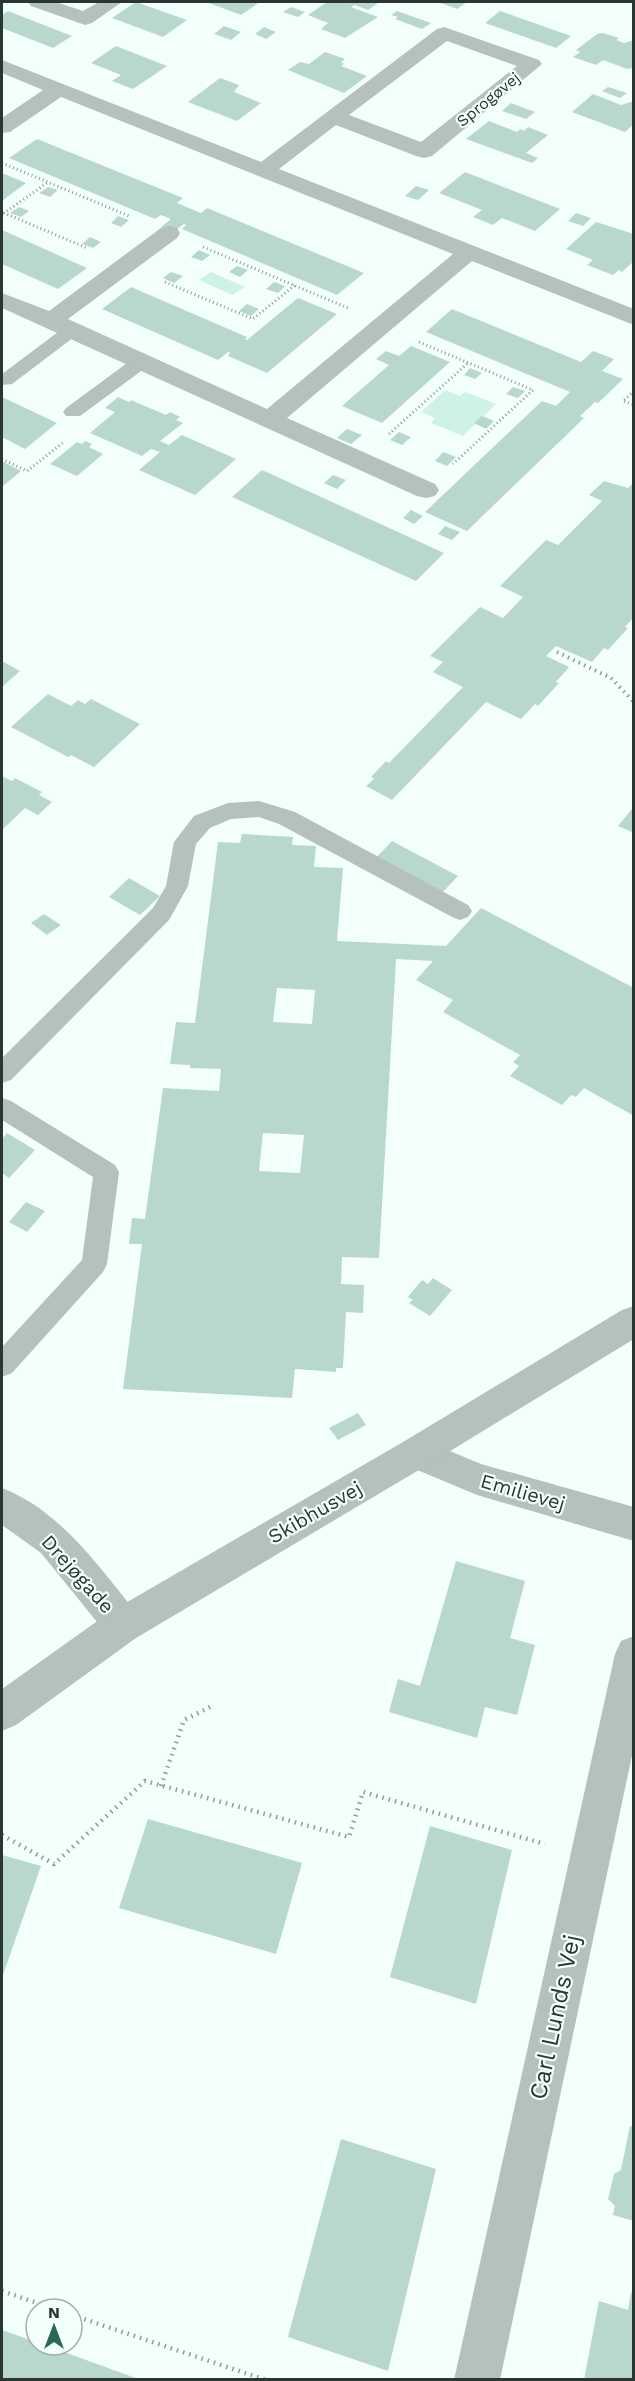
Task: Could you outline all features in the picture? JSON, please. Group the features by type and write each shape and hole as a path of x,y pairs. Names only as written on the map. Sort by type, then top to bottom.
{"street":[{"path":"38,2 85,19 112,2"},
{"name":"Sprogøvej","path":"264,170 444,33 532,64 424,151 334,117"},
{"path":"2,66 633,318"},
{"path":"2,127 59,89"},
{"path":"61,325 169,233"},
{"path":"269,420 470,251"},
{"path":"2,301 61,325 426,490"},
{"name":"Skibhusvej","path":"2,1712 123,1625 416,1453 633,1321"},
{"name":"Emilievej","path":"416,1453 477,1479 633,1524"},
{"name":"Drejøgade","path":"2,1505 54,1541 123,1625"},
{"name":"Carl Lunds Vej","path":"477,2379 633,1654"}],"lane":[{"path":"5,380 61,325"},
{"path":"73,412 141,362"},
{"path":"2,1072 161,914 177,885 185,842 202,822 228,811 259,809 287,818 460,911"},
{"path":"2,1108 106,1172 94,1264 2,1365"}],"path":[{"path":"2,163 371,318 381,326 533,390 426,490"},
{"path":"360,461 469,363"},
{"path":"633,391 623,401 633,405"},
{"path":"557,652 610,678 633,702"},
{"path":"161,1786 184,1720 210,1707"},
{"path":"2,1835 54,1864 145,1781 349,1837 363,1792 590,1857"},
{"path":"2,2291 24,2298"},
{"path":"84,2319 266,2379"}],"green space":[{"path":"211,272 245,287 232,295 199,280"},
{"path":"445,390 460,396 465,392 496,404 463,436 431,423 435,418 421,412"}],"building":[{"path":"136,2 187,20 163,37 112,18"},
{"path":"206,2 260,2 241,15"},
{"path":"327,2 375,2 378,3 368,10 355,5 351,7 378,17 345,38 321,29 328,23 308,15"},
{"path":"438,2 467,2 457,9"},
{"path":"291,7 305,12 298,17 283,12"},
{"path":"8,11 72,36 53,48 2,28 2,15"},
{"path":"397,11 431,23 422,29 395,19 398,17 391,15"},
{"path":"500,11 571,36 556,48 485,23"},
{"path":"224,26 241,32 231,40 214,34"},
{"path":"264,27 276,32 266,39 255,34"},
{"path":"603,33 619,38 616,40 624,43 634,40 634,68 627,69 603,60 596,65 573,57 580,52 576,50 597,34"},
{"path":"116,46 167,66 133,89 112,81 121,75 91,63"},
{"path":"325,52 345,59 341,62 344,64 341,66 367,76 344,93 288,70 300,62 309,64"},
{"path":"220,78 239,85 234,92 261,103 237,121 188,102"},
{"path":"608,87 627,93 620,98 602,91"},
{"path":"593,94 621,105 634,101 634,124 625,132 572,112"},
{"path":"511,103 535,112 526,119 502,111"},
{"path":"489,121 517,132 520,129 524,131 528,127 548,135 526,153 538,158 532,163 466,139"},
{"path":"37,139 183,198 177,203 201,213 207,208 364,273 337,295 182,229 186,225 184,224 173,232 161,227 171,219 161,215 155,219 9,158"},
{"path":"465,172 560,209 535,231 502,218 493,225 473,217 482,210 439,193"},
{"path":"2,173 26,183 2,201"},
{"path":"416,186 429,190 418,200 405,196"},
{"path":"48,187 58,190 50,197 39,193"},
{"path":"19,207 29,211 21,217 10,213"},
{"path":"576,213 591,218 583,226 568,221"},
{"path":"118,216 129,220 121,227 111,223"},
{"path":"596,222 634,234 634,261 622,272 619,270 613,275 587,265 593,260 566,249"},
{"path":"2,230 87,268 58,289 2,264"},
{"path":"90,237 101,242 93,248 82,244"},
{"path":"199,250 210,255 202,261 191,257"},
{"path":"237,266 248,270 240,277 229,272"},
{"path":"171,272 183,276 174,283 163,278"},
{"path":"274,282 285,286 278,293 266,289"},
{"path":"131,287 247,337 245,339 247,340 298,298 337,314 267,373 228,356 230,353 228,352 218,360 102,309"},
{"path":"247,304 259,309 251,316 239,311"},
{"path":"452,309 581,362 593,351 614,359 602,371 623,379 598,403 595,402 580,416 584,418 467,531 425,512 542,401 556,406 570,392 426,332"},
{"path":"411,346 450,362 382,423 342,406 389,365 376,359 386,351 399,356"},
{"path":"470,368 482,373 475,379 464,375"},
{"path":"513,387 525,391 518,398 506,394"},
{"path":"2,397 57,423 25,449 2,437"},
{"path":"118,397 166,415 170,412 180,417 176,420 183,423 160,441 169,445 182,435 236,459 195,495 139,470 160,452 151,449 142,456 90,433 115,412 105,408"},
{"path":"482,416 494,421 486,429 474,423"},
{"path":"347,429 362,435 351,444 337,438"},
{"path":"399,432 411,437 402,445 390,440"},
{"path":"85,441 92,444 89,447 103,454 77,476 50,464 77,442 82,444"},
{"path":"443,452 456,457 447,466 435,461"},
{"path":"2,461 21,471 2,487"},
{"path":"262,470 444,553 416,581 232,497"},
{"path":"333,475 346,480 337,489 324,483"},
{"path":"604,481 628,488 634,482 634,617 625,627 628,628 608,650 604,648 592,662 556,646 546,656 569,667 556,682 559,683 538,706 535,704 521,719 486,702 392,800 366,786 374,779 371,777 386,761 389,763 463,687 433,672 443,662 430,656 480,607 503,618 523,597 500,586 546,540 558,545 602,501 589,495"},
{"path":"411,510 423,516 414,524 403,518"},
{"path":"445,526 460,532 452,540 438,534"},
{"path":"2,661 20,671 2,687"},
{"path":"48,694 71,706 78,700 85,704 91,699 140,724 94,767 71,755 68,757 11,727"},
{"path":"2,776 12,781 15,778 42,792 39,795 52,802 38,815 25,808 2,830"},
{"path":"632,809 634,810 632,832 618,826"},
{"path":"242,834 293,837 292,845 316,846 314,867 343,868 337,941 446,946 481,908 634,988 634,1116 584,1088 576,1097 571,1095 562,1105 510,1076 519,1066 513,1062 520,1055 443,1012 453,1000 416,980 433,961 396,959 379,1258 342,1257 341,1284 364,1285 363,1313 346,1312 343,1368 336,1368 336,1372 295,1369 292,1398 123,1389 142,1244 129,1244 132,1218 145,1219 163,1088 219,1091 221,1069 190,1068 190,1065 170,1064 176,1022 195,1023 218,842 240,843","holes":["277,988 315,990 312,1024 273,1022","263,1133 304,1135 300,1173 259,1171"]},
{"path":"392,841 458,876 440,895 374,860"},
{"path":"129,878 160,896 140,915 109,897"},
{"path":"44,914 61,925 47,935 31,923"},
{"path":"7,1133 35,1150 9,1178 2,1173 2,1139"},
{"path":"26,1202 45,1211 27,1232 9,1222"},
{"path":"433,1278 452,1290 430,1316 409,1303 413,1300 408,1297 422,1280 428,1284"},
{"path":"358,1413 366,1425 338,1440 329,1428"},
{"path":"456,1561 525,1581 510,1638 535,1645 517,1715 485,1707 477,1738 389,1712 398,1679 420,1686"},
{"path":"148,1819 302,1863 276,1954 119,1908"},
{"path":"430,1826 512,1850 476,2004 390,1977"},
{"path":"2,1855 41,1866 2,1978"},
{"path":"630,2126 634,2127 634,2221 613,2215 615,2206 608,2199 614,2174 621,2170"},
{"path":"341,2139 436,2169 388,2371 288,2337"},
{"path":"631,2292 634,2293 634,2380 584,2380 599,2301 628,2310"},
{"path":"2,2330 24,2338 24,2357 78,2357 141,2380 2,2380"}]}
